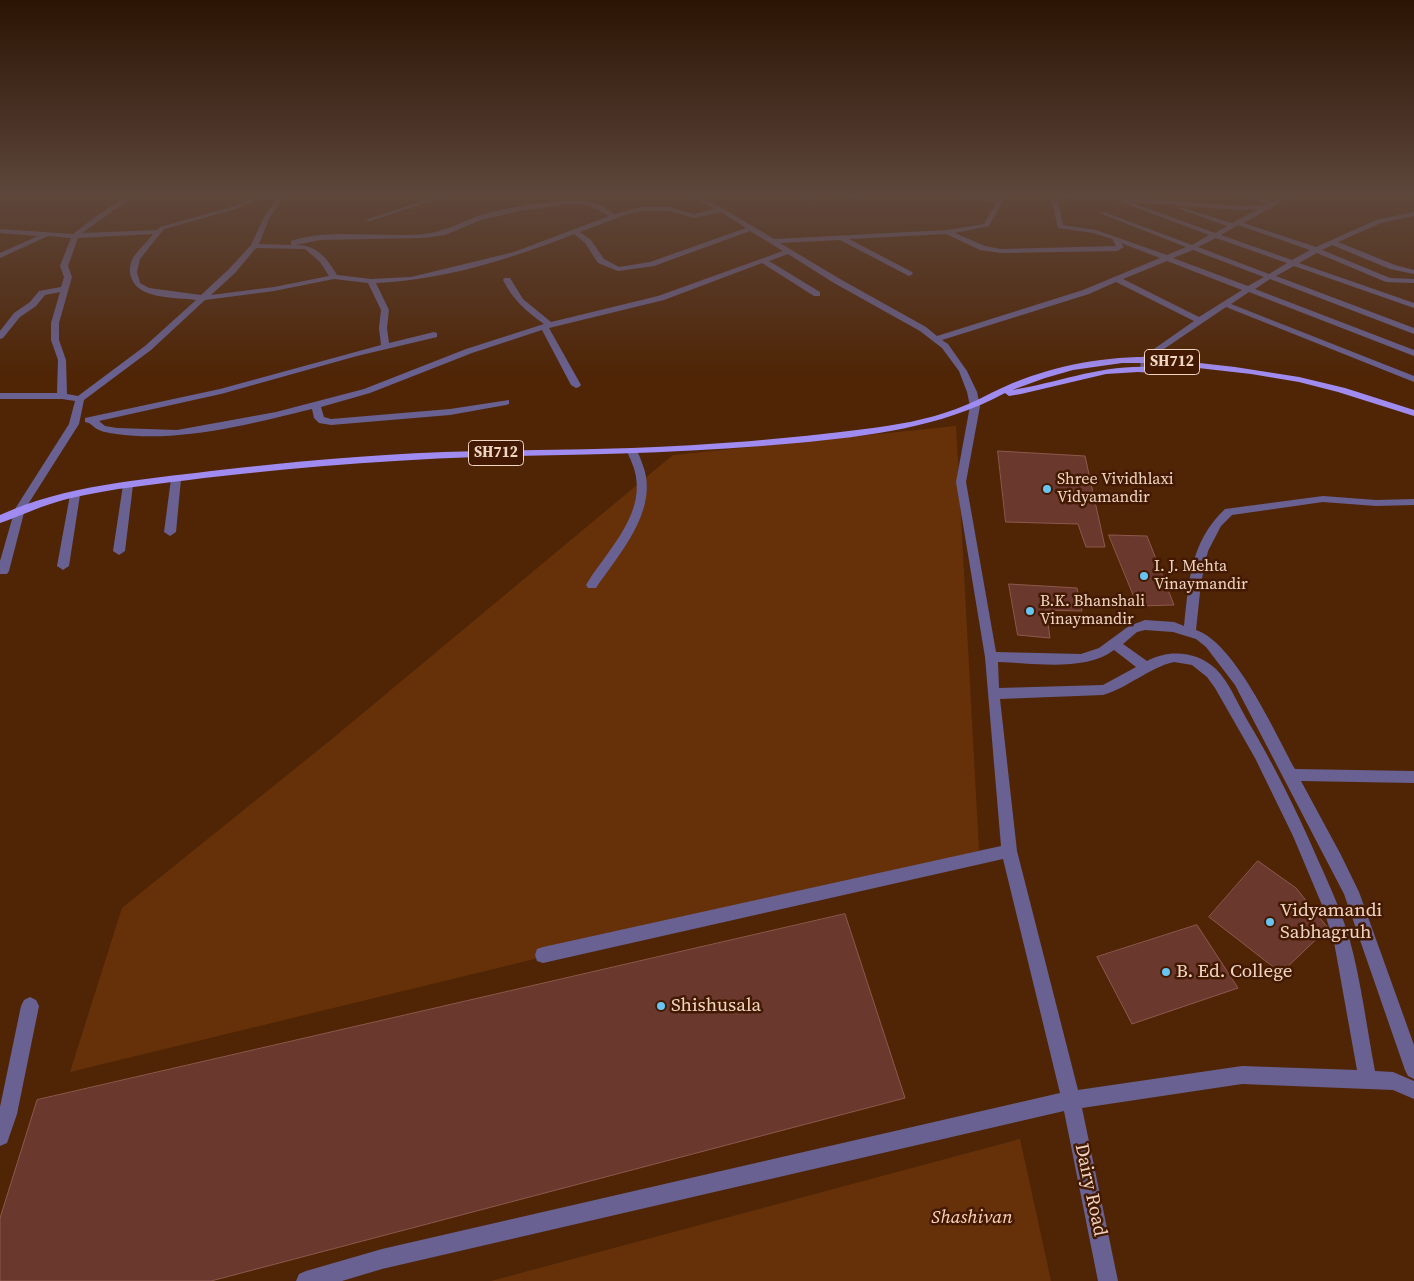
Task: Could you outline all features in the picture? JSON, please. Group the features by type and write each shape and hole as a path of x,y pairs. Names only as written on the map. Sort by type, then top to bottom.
{"main road":[{"name":"SH712","path":"2,517 20,509 75,495 128,485 256,468 373,459 481,454 632,451 813,438 869,432 926,421 975,406 991,396 1028,390 1071,378 1144,365 1354,395 1414,413"}],"street":[{"path":"62,396 62,360 55,340 55,323 68,277 65,271 67,256"},
{"path":"139,256 133,272 137,284 146,290 203,298 274,289 334,277 371,281 411,279 509,256"},
{"path":"3,571 20,509 74,424 80,400 148,348 232,271 245,256"},
{"path":"317,256 334,277"},
{"path":"597,256 601,261 618,269 650,264 673,256"},
{"path":"92,420 102,428 117,431 177,433 276,415 367,391 469,351 547,326 661,298 777,256"},
{"path":"796,256 923,329 945,346 963,371 975,406"},
{"path":"875,256 909,274"},
{"path":"1159,256 1414,353"},
{"path":"936,339 1086,292 1174,256"},
{"path":"1216,256 1414,331"},
{"path":"1271,256 1414,306"},
{"path":"1144,365 1152,353 1200,320 1305,256"},
{"path":"1330,256 1389,280 1414,281"},
{"path":"1366,256 1393,267 1414,272"},
{"path":"764,261 817,294"},
{"path":"1116,279 1200,320"},
{"path":"507,280 514,294 524,306 547,326 576,385"},
{"path":"371,281 385,310 383,328 384,347"},
{"path":"0,336 18,315 33,304 42,293 66,288"},
{"path":"1225,304 1414,379"},
{"path":"74,424 221,391 434,335"},
{"path":"0,396 62,396 80,400"},
{"path":"316,405 319,418 322,421 331,422 450,412 506,402"},
{"name":"Dairy Road","path":"975,406 960,482 991,657 1009,852 1071,1100 1108,1281"},
{"path":"592,585 630,526 640,505 641,473 632,451"},
{"path":"170,532 176,478"},
{"path":"120,551 128,485"},
{"path":"63,566 75,495"},
{"path":"1190,632 1198,565 1208,536 1229,512 1323,499 1376,503 1414,502"},
{"path":"991,657 1081,659 1103,652 1133,629 1145,625 1166,626 1190,632 1206,641 1240,681 1291,775 1350,892 1414,1070"},
{"path":"1113,643 1146,668"},
{"path":"993,694 1103,690 1113,687 1160,660 1174,657 1185,658 1205,667 1220,684 1260,754 1299,833 1330,905 1342,942 1368,1080"},
{"path":"1205,667 1221,658"},
{"path":"1291,775 1414,777"},
{"path":"543,955 1009,852"},
{"path":"0,1136 8,1114 30,1006"},
{"path":"306,1281 382,1259 1071,1100 1242,1075 1394,1082 1414,1090"}],"green space":[{"path":"956,426 979,851 70,1072 122,908 332,739 673,455"},
{"name":"Shashivan","path":"1020,1139 1051,1281 491,1281"}],"building":[{"name":"Shree Vividhlaxi Vidyamandir","path":"998,451 1085,456 1105,547 1086,547 1078,524 1006,522"},
{"name":"I. J. Mehta Vinaymandir","path":"1109,535 1147,536 1174,605 1138,606"},
{"name":"B.K. Bhanshali Vinaymandir","path":"1009,584 1077,588 1082,611 1046,610 1050,638 1018,635"},
{"name":"Vidyamandi Sabhagruh","path":"1258,861 1296,888 1328,928 1281,973 1209,917"},
{"name":"Shishusala","path":"845,914 905,1098 211,1281 0,1281 0,1218 37,1100"},
{"name":"B. Ed. College","path":"1197,925 1238,988 1132,1024 1097,957"}],"place":[{"name":"Shree Vividhlaxi Vidyamandir","path":"1047,489"},
{"name":"I. J. Mehta Vinaymandir","path":"1144,576"},
{"name":"B.K. Bhanshali Vinaymandir","path":"1030,611"},
{"name":"Vidyamandi Sabhagruh","path":"1270,922"},
{"name":"B. Ed. College","path":"1166,972"},
{"name":"Shishusala","path":"661,1006"}]}
